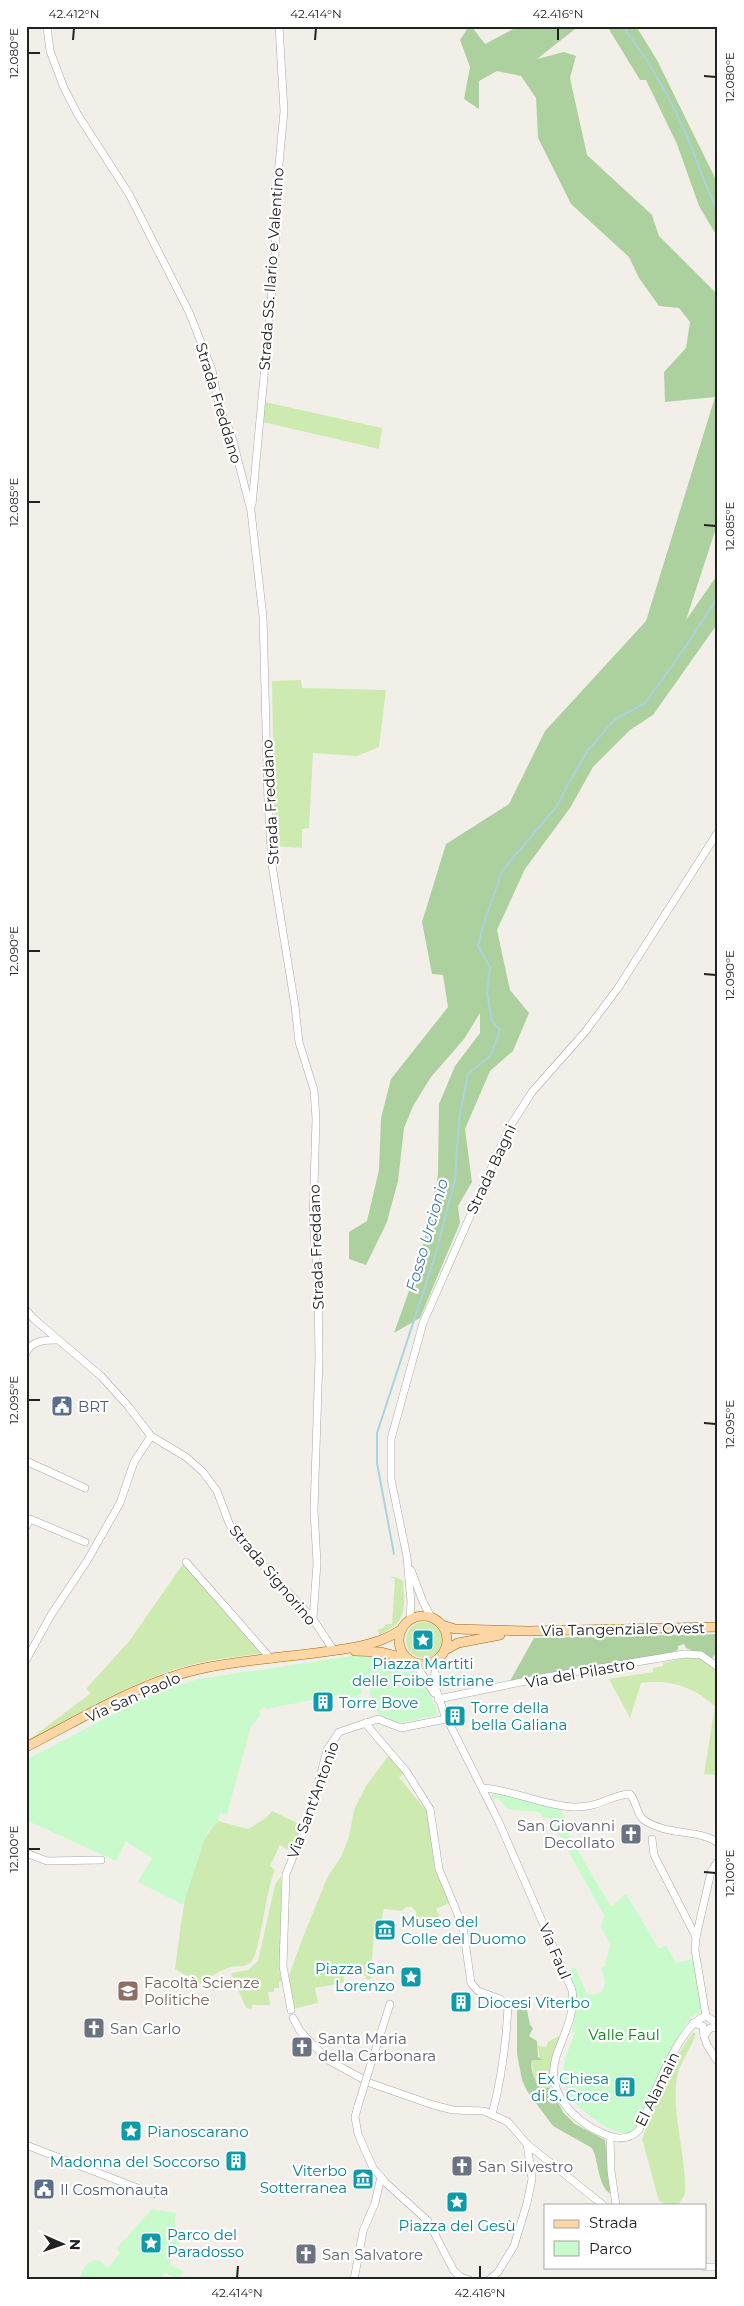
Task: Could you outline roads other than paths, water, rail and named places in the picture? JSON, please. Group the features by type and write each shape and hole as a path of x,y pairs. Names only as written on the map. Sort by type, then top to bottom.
{"main road":[{"path":"421,1616 431,1618 442,1625 447,1639 445,1650 436,1660 426,1664 412,1661 400,1646 402,1629 410,1620 421,1616"},
{"name":"Via Tangenziale Ovest","path":"442,1625 455,1628 528,1631 718,1627"},
{"name":"Via San Paolo","path":"26,1747 128,1696 167,1679 204,1668 334,1651 379,1642 391,1637 402,1629"},
{"name":"Via Tangenziale Ovest","path":"445,1650 458,1643 484,1637 528,1631"},
{"name":"Via San Paolo","path":"334,1651 381,1652 412,1661"}],"street":[{"name":"Strada Freddano","path":"47,26 50,51 64,88 78,115 129,194 189,312 212,370 220,411 231,433 251,511 263,618 268,801 272,865 299,1042 314,1090 316,1119 313,1219 318,1286 320,1358 314,1510 317,1563 313,1620"},
{"name":"Strada SS. Ilario e Valentino","path":"251,511 275,258 277,186 284,112 279,26"},
{"name":"Strada Bagni","path":"410,1620 411,1602 407,1557 391,1479 389,1459 396,1416 423,1323 509,1128 520,1109 532,1092 585,1032 618,988 718,832"},
{"name":"Strada Signorino","path":"26,1310 101,1376 128,1406 151,1436 186,1457 203,1472 217,1491 229,1524 237,1537 313,1620 334,1651"},
{"path":"26,1353 29,1347 42,1340 58,1340"},
{"path":"26,1660 51,1614 87,1561 120,1503 134,1462 151,1436"},
{"path":"26,1461 85,1488"},
{"path":"26,1527 30,1519 85,1542"},
{"name":"Strada Bagni","path":"407,1557 422,1602 431,1618"},
{"path":"186,1562 271,1659"},
{"name":"Via del Pilastro","path":"438,1699 541,1678 684,1654 701,1655 718,1667"},
{"name":"Via Faul","path":"436,1660 434,1683 446,1719 483,1788 572,1990 573,1999 569,2024 555,2060 557,2090 568,2110 580,2121 589,2128 610,2137"},
{"name":"Via Faul","path":"412,1661 438,1699"},
{"name":"Via Sant'Antonio","path":"291,2010 283,1966 286,1874 310,1816 328,1750 339,1732 378,1719 401,1728 446,1719"},
{"path":"365,1723 406,1771 430,1809 439,1869 463,1927 471,1983 478,1991 500,1999 508,2007 506,2050 500,2085 492,2114"},
{"path":"483,1788 494,1789 553,1805 571,1807 593,1806 621,1794 630,1794 636,1801 638,1813 643,1819 667,1831 707,1838 718,1843"},
{"path":"652,1839 654,1855 696,1937"},
{"path":"26,1853 47,1861 101,1860"},
{"path":"718,1861 711,1872 696,1937 695,1950 706,2016 718,2026"},
{"path":"390,2004 355,2118 358,2134 373,2168 380,2177 428,2221 454,2271 460,2277 469,2280"},
{"path":"706,2016 698,2018 693,2022 703,2026 707,2045 718,2062"},
{"path":"293,2018 300,2030 328,2060 370,2083 453,2110 492,2114 508,2122 527,2144 602,2204"},
{"name":"El Alamain","path":"610,2137 627,2138 639,2130 665,2069 693,2022"},
{"path":"704,2036 710,2028 718,2026"},
{"path":"610,2137 611,2171 616,2204"},
{"path":"489,2280 498,2272 514,2246 527,2203 532,2179 527,2144"},
{"path":"26,2145 153,2194"},
{"path":"354,2280 363,2231 375,2203 380,2177"}],"waterway":[{"name":"Fosso Urcionio","path":"623,26 649,64 671,102 718,211"},
{"name":"Fosso Urcionio","path":"394,1554 377,1463 377,1433 436,1253 455,1179 459,1120 468,1074 491,1055 500,1030 492,1021 487,993 490,967 478,946 482,929 502,871 557,806 588,750 615,719 645,703 718,597"}],"place":[{"name":"BRT","path":"62,1406"},
{"name":"Piazza Martiti delle Foibe Istriane","path":"423,1640"},
{"name":"Torre Bove","path":"323,1702"},
{"name":"Torre della bella Galiana","path":"455,1716"},
{"name":"San Giovanni Decollato","path":"631,1834"},
{"name":"Museo del Colle del Duomo","path":"385,1930"},
{"name":"Piazza San Lorenzo","path":"411,1977"},
{"name":"Facoltà Scienze Politiche","path":"128,1991"},
{"name":"Diocesi Viterbo","path":"461,2002"},
{"name":"San Carlo","path":"94,2028"},
{"name":"Santa Maria della Carbonara","path":"302,2047"},
{"name":"Ex Chiesa di S. Croce","path":"625,2087"},
{"name":"Pianoscarano","path":"131,2131"},
{"name":"Madonna del Soccorso","path":"236,2161"},
{"name":"San Silvestro","path":"462,2166"},
{"name":"Viterbo Sotterranea","path":"363,2179"},
{"name":"Il Cosmonauta","path":"44,2189"},
{"name":"Piazza del Gesù","path":"457,2202"},
{"name":"Parco del Paradosso","path":"151,2243"},
{"name":"San Salvatore","path":"306,2254"}],"park label":[{"name":"Valle Faul","path":"624,2034"}]}
